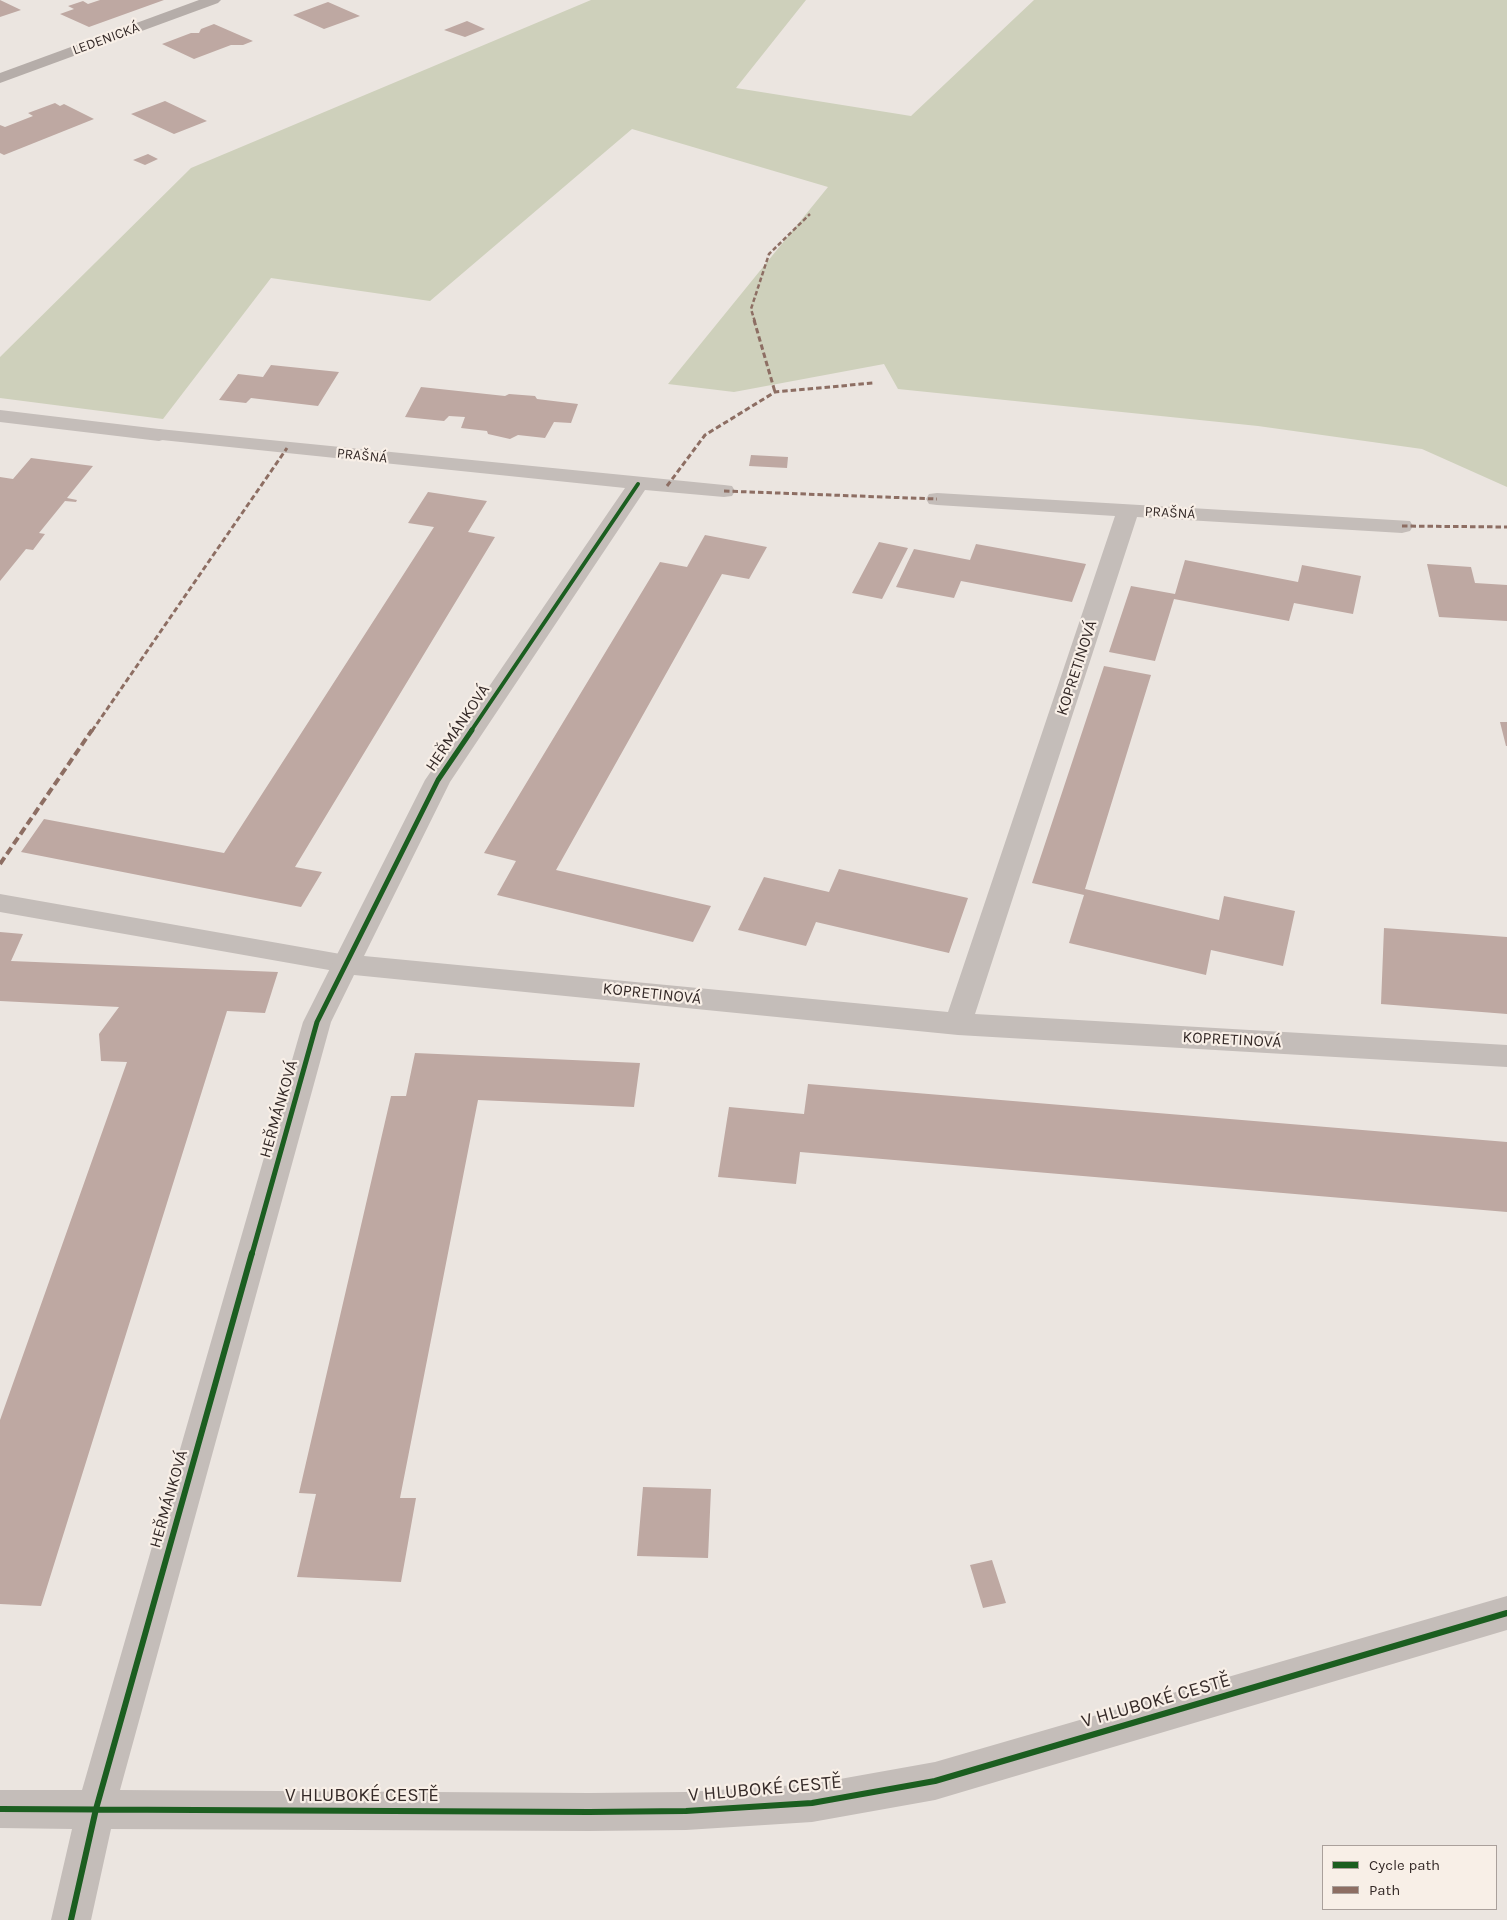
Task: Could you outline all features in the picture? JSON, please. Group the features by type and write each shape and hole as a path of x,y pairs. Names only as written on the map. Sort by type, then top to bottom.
{"main road":[{"name":"LEDENICKÁ","path":"0,78 213,0"}],"street":[{"name":"PRAŠNÁ","path":"159,435 638,484 724,490"},
{"name":"HEŘMÁNKOVÁ","path":"71,1920 96,1809 316,1022 438,780 638,484"},
{"name":"PRAŠNÁ","path":"938,499 1402,526"},
{"name":"KOPRETINOVÁ","path":"958,1024 1128,510"},
{"name":"KOPRETINOVÁ","path":"346,964 958,1024 1507,1056"},
{"name":"V HLUBOKÉ CESTĚ","path":"0,1809 589,1812 686,1811 812,1803 934,1781 1507,1613"}],"lane":[{"name":"PRAŠNÁ","path":"0,416 159,435"},
{"path":"0,903 346,964"}],"green space":[{"path":"591,0 806,0 736,88 911,116 1034,0 1507,0 1507,487 1422,449 1258,426 898,389 884,364 734,392 668,384 828,187 632,129 430,301 271,278 163,419 0,398 0,357 191,168"}],"building":[{"path":"0,0 21,10 0,17"},
{"path":"100,0 164,0 89,27 60,14 74,9 68,6 83,1 88,4"},
{"path":"328,2 360,16 324,29 293,15"},
{"path":"467,21 485,29 465,37 444,30"},
{"path":"214,24 253,41 243,45 231,45 194,59 162,44 191,33 199,33 201,29"},
{"path":"165,101 207,121 174,134 131,114"},
{"path":"55,103 60,106 64,104 94,119 4,155 0,153 0,125 5,127 33,116 28,113"},
{"path":"148,154 158,159 145,165 133,160"},
{"path":"271,365 339,372 318,406 251,398 246,403 219,400 238,374 263,377"},
{"path":"421,387 505,396 509,394 535,396 537,399 578,404 571,423 554,422 545,438 518,435 510,439 488,434 487,431 461,428 465,417 449,416 444,421 405,417"},
{"path":"751,455 788,457 787,468 749,466"},
{"path":"31,458 93,466 67,498 77,500 76,502 65,501 39,533 45,534 33,550 26,549 0,581 0,477 13,479"},
{"path":"428,492 487,501 468,532 495,537 295,867 322,872 301,907 21,852 44,819 224,853 434,527 408,523"},
{"path":"705,535 767,547 749,579 722,574 556,870 711,906 693,942 497,895 516,861 484,853 660,562 687,567"},
{"path":"879,542 908,548 882,599 852,593"},
{"path":"976,544 1086,564 1072,602 961,581 954,598 896,587 914,549 970,560"},
{"path":"1185,560 1298,582 1302,565 1361,576 1353,614 1294,603 1289,621 1174,599 1155,661 1109,652 1131,586 1175,594"},
{"path":"1427,564 1471,567 1475,583 1507,585 1507,621 1439,617"},
{"path":"1104,666 1151,675 1085,889 1219,920 1224,896 1295,911 1283,966 1211,950 1206,975 1069,943 1084,895 1032,883"},
{"path":"1500,722 1507,722 1507,746 1506,746"},
{"path":"839,869 968,898 949,953 816,922 806,946 738,930 764,877 829,892"},
{"path":"1384,928 1507,937 1507,1014 1381,1004"},
{"path":"0,932 23,934 11,961 278,972 265,1013 227,1011 41,1606 0,1604 0,1420 127,1062 101,1061 99,1034 119,1007 0,1001"},
{"path":"415,1053 640,1063 634,1107 478,1100 400,1498 416,1498 401,1582 297,1577 316,1494 299,1493 391,1096 406,1096"},
{"path":"808,1084 1507,1142 1507,1212 800,1152 796,1184 718,1177 729,1107 804,1114"},
{"path":"643,1487 711,1489 708,1558 637,1556"},
{"path":"992,1560 1006,1603 983,1608 970,1565"}],"marked path":[{"path":"775,392 751,309 769,254 810,214"},
{"path":"667,486 705,435 775,392 873,383"},
{"path":"0,864 287,448"},
{"path":"724,491 937,499"},
{"path":"1402,526 1507,527"}],"cycle path":[{"path":"71,1920 96,1809 317,1022 438,780 638,484"},
{"path":"0,1809 589,1812 686,1811 812,1803 935,1781 1507,1613"}]}
